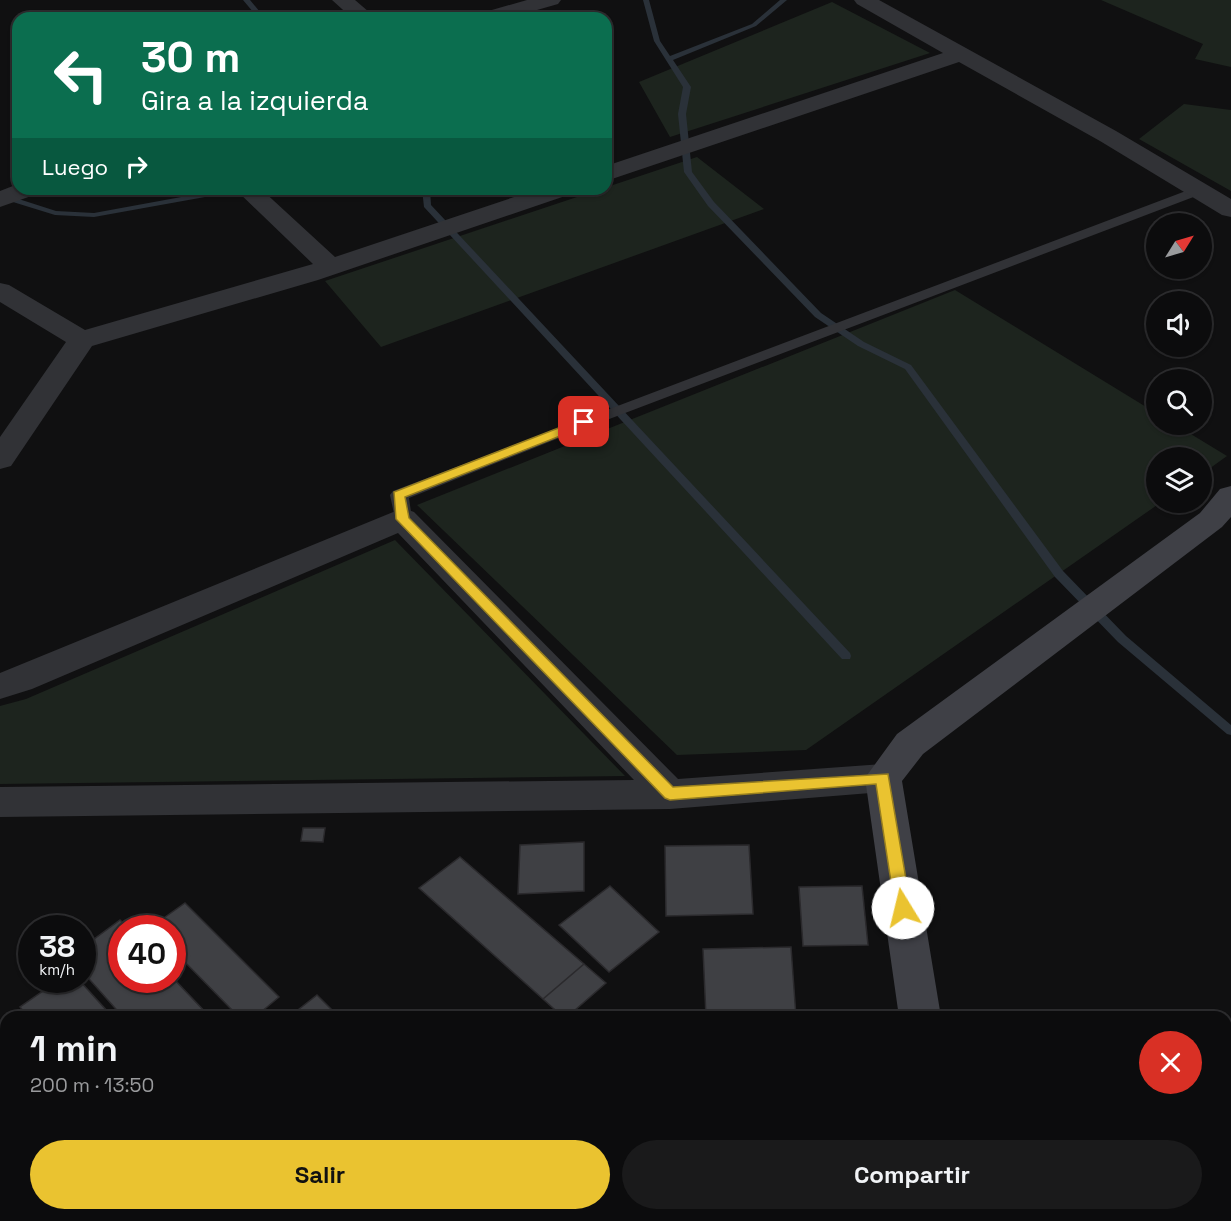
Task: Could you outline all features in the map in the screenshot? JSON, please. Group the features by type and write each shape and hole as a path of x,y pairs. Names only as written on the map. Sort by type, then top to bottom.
{"street":[{"path":"342,0 357,12"},
{"path":"507,12 551,0"},
{"path":"864,0 962,54 1231,210"},
{"path":"612,172 962,54"},
{"path":"253,195 331,267"},
{"path":"0,459 82,340 331,267 544,195"},
{"path":"0,291 82,340"},
{"path":"0,802 670,794 883,778 910,744 1211,520 1231,495"},
{"path":"0,686 31,676 403,519 670,794"},
{"path":"883,778 919,1011"}],"lane":[{"path":"403,519 399,495 558,432 1199,190"}],"shaded area":[{"path":"1101,0 1231,0 1231,67 1195,59 1203,44"},
{"path":"832,2 930,53 670,137 639,82"},
{"path":"1184,104 1231,110 1231,191 1139,139"},
{"path":"697,157 764,209 381,347 325,281 583,195 612,195 612,185"},
{"path":"955,290 1146,407 1146,435 1192,435 1227,456 1212,467 1212,447 1146,447 1146,513 806,750 677,755 417,505"},
{"path":"395,540 625,776 0,784 0,706 26,699"}],"building":[{"path":"303,828 325,828 323,842 301,841"},
{"path":"584,842 584,891 518,894 520,845"},
{"path":"749,845 753,914 666,916 665,846"},
{"path":"460,857 584,964 543,999 419,888"},
{"path":"610,886 659,932 609,972 559,925"},
{"path":"862,886 868,945 803,946 799,887"},
{"path":"185,903 279,997 262,1011 233,1011 186,963 186,915 168,915"},
{"path":"108,929 108,993 186,992 204,1011 118,1011 96,987 96,938"},
{"path":"791,947 796,1011 706,1011 703,949"},
{"path":"584,964 606,983 574,1011 556,1011 543,999"},
{"path":"40,993 91,993 107,1011 23,1011 20,1007"},
{"path":"317,995 333,1011 297,1011"}],"waterway":[{"path":"246,0 257,12"},
{"path":"646,0 657,41 669,59"},
{"path":"669,59 754,25 784,0"},
{"path":"669,59 687,87 682,114 688,172 711,204 818,315 861,344 908,367 1059,574 1122,639 1231,731"},
{"path":"0,195 55,213 94,215 205,195"},
{"path":"426,195 427,205 846,656"}],"route":[{"path":"584,422 399,495 403,519 670,794 883,778 903,908"}]}
